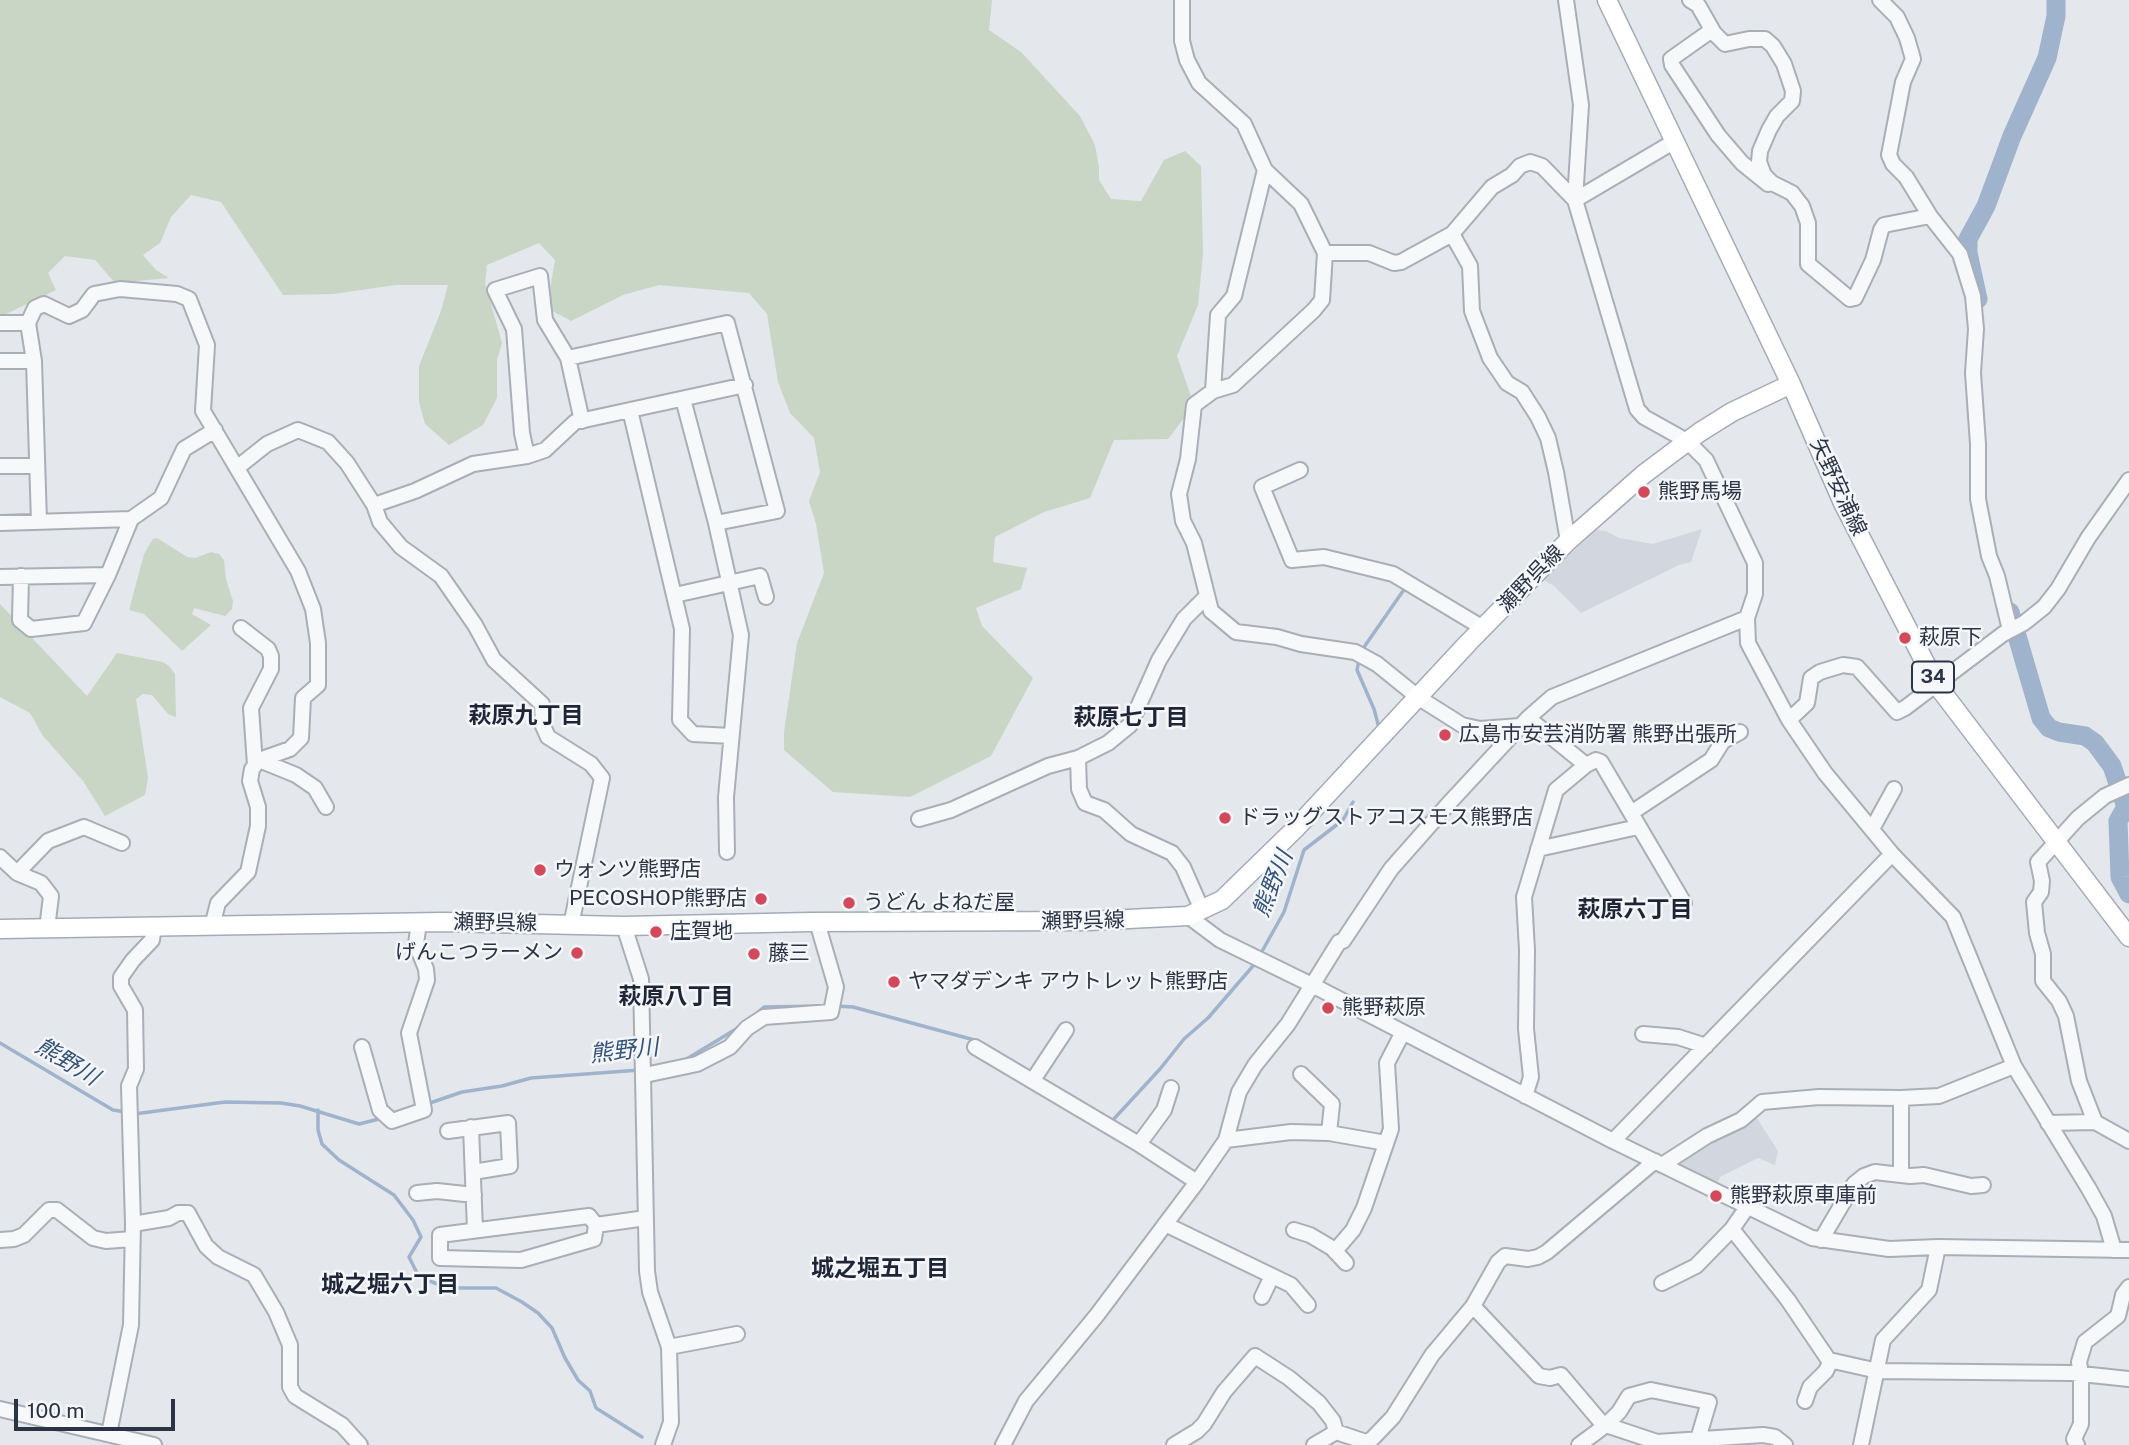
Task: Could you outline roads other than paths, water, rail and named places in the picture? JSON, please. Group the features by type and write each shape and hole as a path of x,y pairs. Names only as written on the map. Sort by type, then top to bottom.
{"main road":[{"name":"矢野安浦線","path":"1607,0 1791,384 1843,503 1936,684 2129,937"},
{"name":"瀬野呉線","path":"0,929 419,922 624,926 1088,921 1195,913 1222,900 1295,829 1568,541 1644,474 1687,441 1732,412 1791,384"}],"street":[{"path":"1182,0 1180,23 1187,60 1199,83 1244,124 1265,170 1301,204 1325,253 1322,300 1233,385 1213,391 1194,405 1188,459 1180,494 1183,521 1194,543 1211,611 1236,632 1355,652 1377,664 1419,698 1462,724 1480,729 1524,722 1586,765"},
{"path":"1078,758 1079,789 1085,803 1104,810 1131,834 1172,853 1183,867 1195,913 1220,940 1613,1141 1812,1238 1889,1249 1938,1247 2122,1250 2014,1066 1953,917 1892,853 1825,773 1789,720 1748,643 1747,618 1755,594 1755,563 1706,460 1687,441 1644,417 1637,409 1575,200 1581,105 1566,0"},
{"path":"1690,0 1698,5 1712,30 1725,44 1765,39 1773,46 1784,64 1793,91 1792,101 1777,116 1769,130 1760,151 1759,162 1764,175 1772,183 1792,193 1802,206 1808,223 1808,264 1850,299 1858,293 1884,225 1930,216"},
{"path":"1883,1 1897,17 1913,59 1903,82 1889,155 1930,216 1960,254 1973,296 1976,329 1973,373 1978,444 1978,499 1989,556 1997,576 2010,630"},
{"path":"1712,30 1671,59 1672,65 1718,135 1761,181 1772,183"},
{"path":"1575,200 1675,141"},
{"path":"1325,253 1369,253 1394,263 1401,262 1452,234 1492,187 1520,166 1530,162 1542,166 1575,200"},
{"path":"1213,391 1218,315 1234,296 1265,170"},
{"path":"1452,234 1470,266 1472,311 1490,358 1507,383 1522,392 1548,438 1568,541"},
{"path":"527,456 522,433 514,329 495,290 540,276 545,320 568,358 582,421"},
{"path":"40,522 34,360 28,323 35,308 44,304 69,316 82,310 94,294 109,290 177,294 189,299 207,345 203,411 299,571 317,622 318,685 303,698 301,738 290,749 257,763"},
{"path":"0,323 28,323"},
{"path":"568,358 727,323 777,511 716,523"},
{"path":"0,361 34,360"},
{"path":"374,505 415,491 473,464 527,456 545,450 576,422 745,385"},
{"path":"683,399 716,523 741,635 726,797 727,852"},
{"path":"630,410 682,629 680,720 693,734 732,736"},
{"path":"21,576 20,620 31,629 84,623 108,575 131,519 161,498 184,449 215,430"},
{"path":"238,467 267,444 299,430 328,442 347,463 374,505 380,522 401,547 441,576 475,625 494,660 542,704 543,726 548,737 591,764 602,778 571,925"},
{"path":"0,466 36,466"},
{"path":"1300,470 1262,487 1292,560 1324,557 1393,574 1483,628"},
{"path":"1789,720 1807,703 1811,678 1835,666 1857,667 1897,712 1905,708 2044,607 2129,480"},
{"path":"0,523 131,519"},
{"path":"0,577 108,575"},
{"path":"675,595 760,576 766,597"},
{"path":"919,819 951,810 1048,766 1078,758 1108,743 1130,725 1158,660 1184,619 1207,596"},
{"path":"1003,1445 1026,1401 1097,1315 1226,1140 1239,1092 1255,1065 1288,1024 1391,869 1524,722 1552,697 1747,618"},
{"path":"212,926 218,903 248,872 258,826 258,807 250,781 257,763 251,708 271,669 271,656 268,649 241,628"},
{"path":"1630,813 1711,760 1723,741 1740,732"},
{"path":"1525,1096 1531,1077 1526,1029 1527,950 1524,897 1556,790 1586,765 1596,760 1601,762 1684,903"},
{"path":"257,763 296,775 315,788 326,807"},
{"path":"2095,1122 2078,1081 2066,1016 2059,1001 2043,981 2043,954 2037,933 2034,902 2042,881 2038,862 2078,818 2105,796 2129,785"},
{"path":"1872,830 1894,789"},
{"path":"17,873 48,841 85,827 122,843"},
{"path":"1538,849 1638,827"},
{"path":"1613,1141 1892,853"},
{"path":"0,857 17,873 41,883 51,897 47,929"},
{"path":"362,1047 380,1110 392,1121 424,1110 409,1033 427,980 426,969 416,944 419,922"},
{"path":"645,1075 697,1064 730,1047 747,1028 764,1017 831,1013 836,987 817,922"},
{"path":"109,1434 131,1325 130,1086 136,1069 135,1010 121,986 121,977 152,940 154,926"},
{"path":"624,926 641,979 647,1271 650,1292 669,1347 671,1422 663,1445"},
{"path":"1033,1080 1066,1030"},
{"path":"1335,1251 1353,1230 1364,1208 1391,1129 1387,1063 1403,1032"},
{"path":"1643,1034 1678,1037 1706,1046"},
{"path":"975,1047 1139,1144 1197,1182"},
{"path":"1314,1445 1336,1432 1368,1442 1373,1438 1393,1417 1432,1356 1473,1306 1498,1262 1505,1256 1528,1259 1547,1252 1658,1163 1741,1120 1762,1102 1819,1097 1939,1096 2014,1066"},
{"path":"1301,1074 1332,1104 1329,1133"},
{"path":"1139,1144 1164,1110 1171,1088"},
{"path":"1900,1098 1900,1175"},
{"path":"2048,1123 2095,1122 2129,1141"},
{"path":"448,1130 508,1124 510,1166 473,1172"},
{"path":"471,1127 475,1230"},
{"path":"1226,1140 1292,1132 1329,1133 1386,1143"},
{"path":"1821,1240 1854,1184 1864,1175 1875,1172 1924,1175 1971,1186 1983,1185"},
{"path":"417,1193 437,1191 474,1195"},
{"path":"1662,1283 1696,1266 1732,1229 1748,1206"},
{"path":"0,1240 14,1239 24,1234 49,1210 57,1210 93,1238 106,1241 178,1213 188,1213 206,1246 218,1257 254,1275 276,1312 290,1345 290,1387 295,1396 342,1425 360,1445"},
{"path":"589,1216 596,1225 594,1239 521,1260 440,1258 440,1235 589,1216"},
{"path":"596,1225 646,1218"},
{"path":"1165,1224 1291,1285 1308,1305"},
{"path":"1732,1229 1788,1300 1829,1360 1878,1371 2081,1374 2129,1379"},
{"path":"1294,1230 1310,1235 1335,1251 1346,1264"},
{"path":"1861,1445 1883,1340 1929,1290 1938,1247"},
{"path":"1262,1297 1272,1276"},
{"path":"2077,1445 2074,1439 2081,1424 2079,1362 2085,1342 2118,1316 2123,1295 2129,1287"},
{"path":"1473,1306 1539,1376 1550,1378 1561,1375 1606,1425 1656,1443 1698,1439 1758,1440 1775,1437 1785,1445"},
{"path":"669,1347 737,1334"},
{"path":"1174,1445 1204,1424 1224,1392 1255,1356 1289,1378 1319,1403 1333,1421 1336,1432"},
{"path":"1805,1401 1810,1387 1826,1371 1829,1360"},
{"path":"1578,1445 1606,1425 1619,1412 1629,1396 1651,1390 1709,1402 1698,1439"},
{"path":"0,1409 154,1445"}],"waterway":[{"path":"1978,299 1968,253 1968,239 1986,206 2012,136 2047,58 2056,16 2056,0"},
{"name":"熊野川","path":"1362,650 1403,591"},
{"path":"2010,612 2041,718 2049,728 2085,736 2095,743 2112,766 2126,807 2118,821 2120,877 2129,894"},
{"name":"熊野川","path":"1359,660 1357,670 1378,724"},
{"name":"熊野川","path":"1260,955 1284,912 1304,850 1343,820 1353,802"},
{"name":"熊野川","path":"1110,1120 1112,1121 1160,1069 1184,1039 1208,1018 1253,966"},
{"name":"熊野川","path":"750,1019 764,1007 825,1006"},
{"name":"熊野川","path":"836,1006 853,1007 978,1041"},
{"name":"熊野川","path":"685,1060 741,1026"},
{"name":"熊野川","path":"0,1043 113,1110 126,1112"},
{"name":"熊野川","path":"427,1104 462,1092 531,1078 640,1070"},
{"name":"熊野川","path":"134,1114 225,1102 300,1106 359,1124 383,1118"},
{"path":"318,1110 318,1130 322,1144 339,1160 394,1195 413,1220 421,1237 409,1257 419,1277 448,1288 496,1288 538,1313 552,1328 565,1358 578,1380 590,1391 596,1408 642,1437"}],"place":[{"name":"熊野馬場","path":"1644,492"},
{"name":"萩原下","path":"1905,638"},
{"name":"広島市安芸消防署 熊野出張所","path":"1445,735"},
{"name":"ドラッグストアコスモス熊野店","path":"1225,818"},
{"name":"ウォンツ熊野店","path":"540,870"},
{"name":"PECOSHOP熊野店","path":"761,899"},
{"name":"うどん よねだ屋","path":"849,903"},
{"name":"庄賀地","path":"656,932"},
{"name":"げんこつラーメン","path":"577,953"},
{"name":"藤三","path":"754,954"},
{"name":"ヤマダデンキ アウトレット熊野店","path":"894,982"},
{"name":"熊野萩原","path":"1328,1008"},
{"name":"熊野萩原車庫前","path":"1716,1196"}],"district":[{"name":"萩原九丁目","path":"526,716"},
{"name":"萩原七丁目","path":"1131,718"},
{"name":"萩原六丁目","path":"1635,910"},
{"name":"萩原八丁目","path":"676,997"},
{"name":"城之堀五丁目","path":"880,1269"},
{"name":"城之堀六丁目","path":"390,1285"}]}
